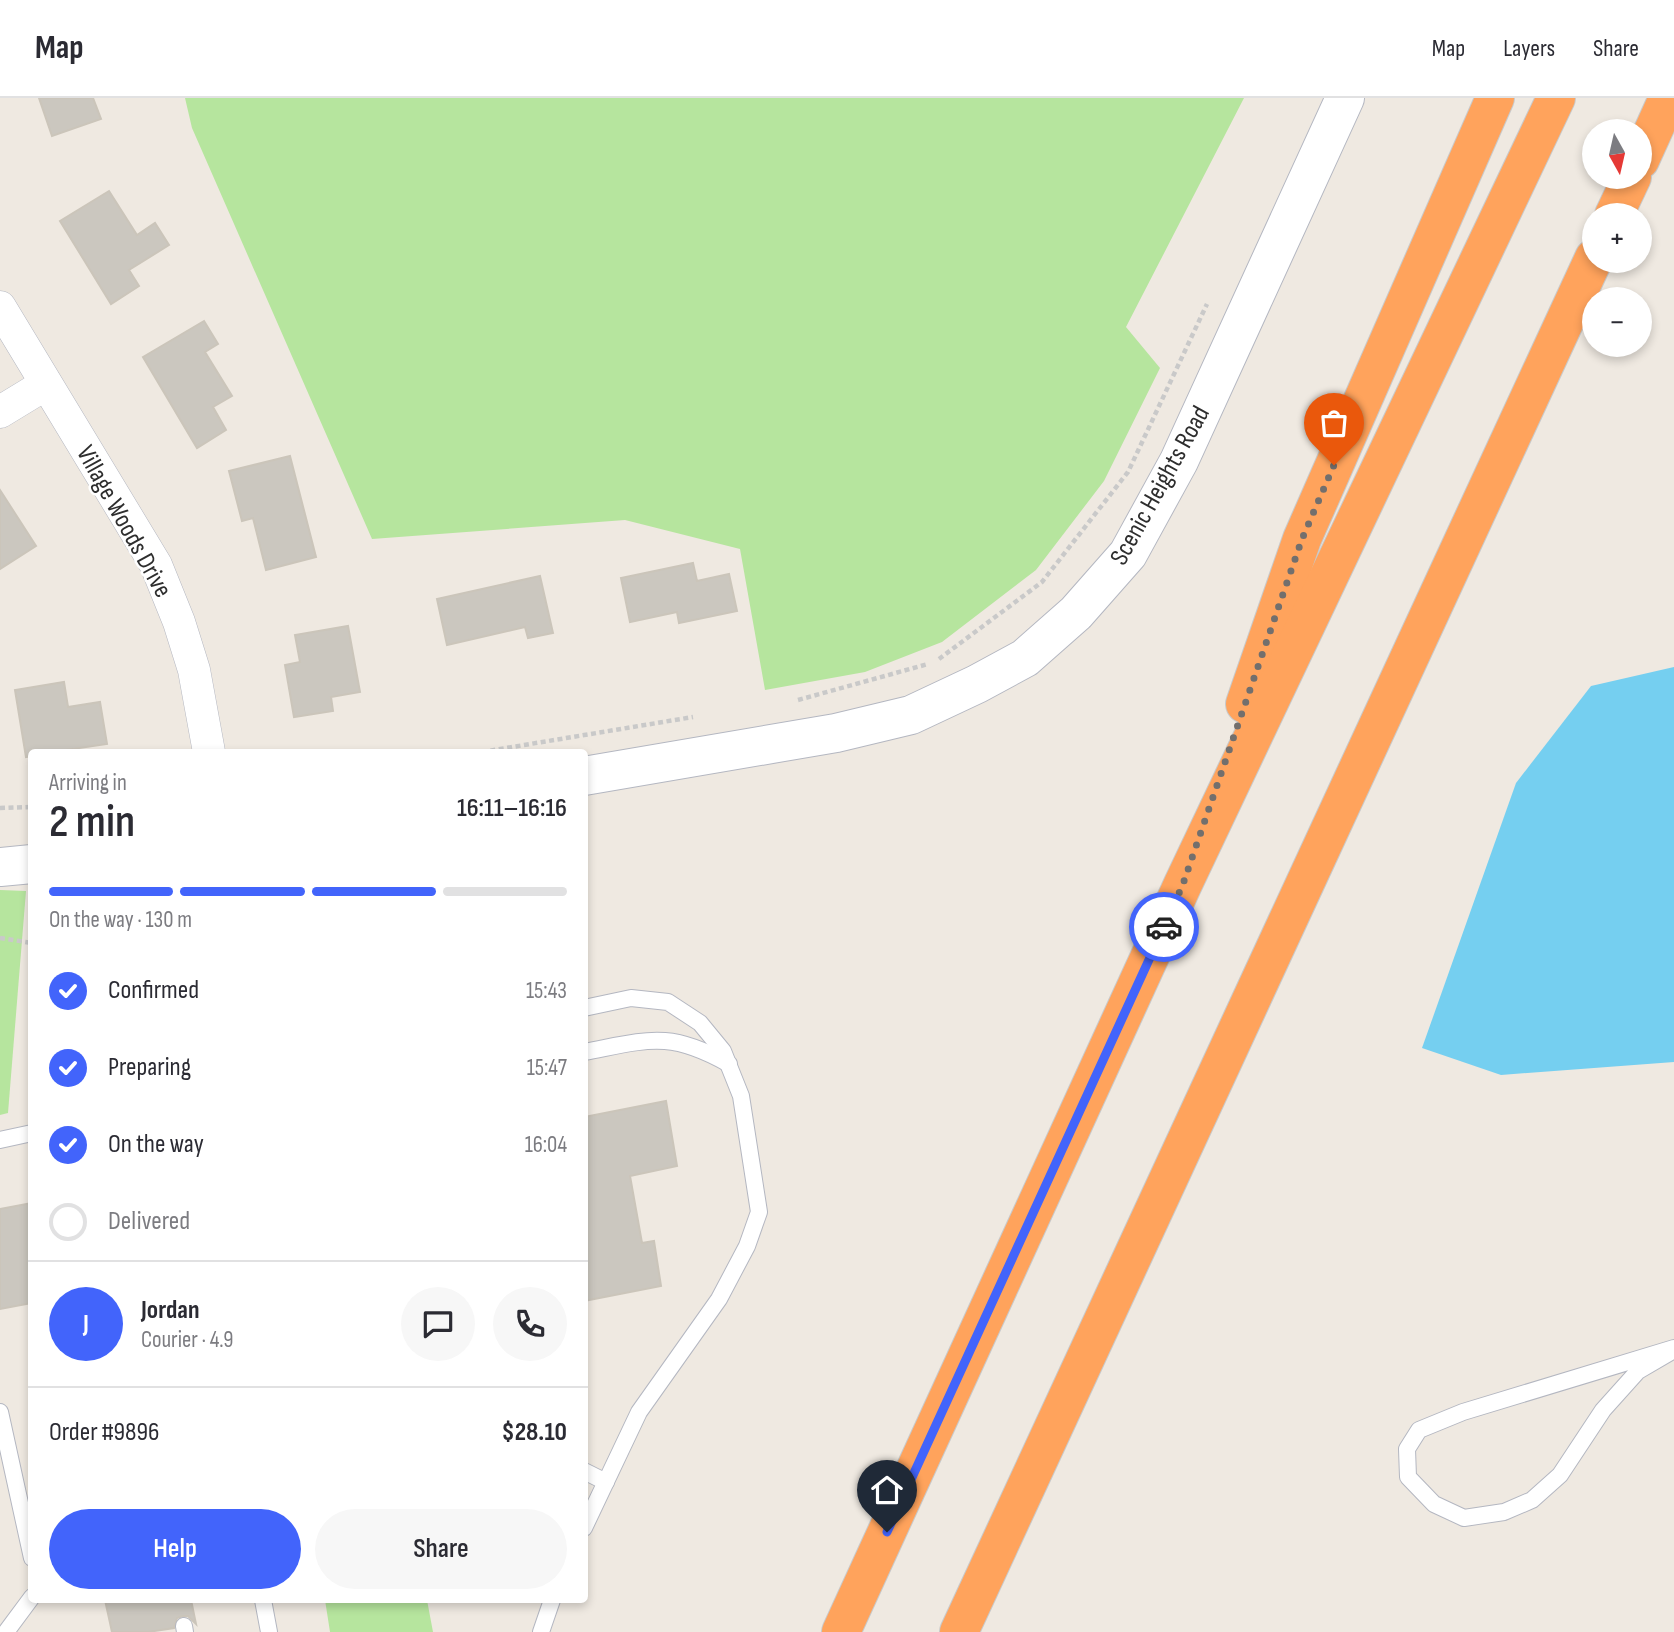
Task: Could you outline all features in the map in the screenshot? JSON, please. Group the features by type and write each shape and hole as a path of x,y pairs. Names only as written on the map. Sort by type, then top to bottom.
{"highway":[{"path":"1183,884 1302,539 1495,98"},
{"path":"841,1632 1183,884 1556,98"},
{"path":"1652,133 1668,98"},
{"path":"960,1632 1587,273"}],"street":[{"name":"Scenic Heights Road","path":"588,775 836,733 911,715 1024,658 1076,613 1128,554 1179,461 1345,98"},
{"name":"Village Woods Drive","path":"0,307 156,565 179,622 194,670 208,749"},
{"path":"0,412 46,384"},
{"path":"0,867 28,864"}],"lane":[{"path":"588,1007 631,998 668,1002 700,1023 723,1051 741,1096 759,1212 747,1246 719,1299 639,1412 588,1520"},
{"path":"588,1051 646,1040 674,1041 701,1048 729,1064"},
{"path":"0,1140 28,1134"},
{"path":"1674,1349 1638,1371 1603,1410 1560,1475 1532,1500 1504,1512 1464,1518 1434,1504 1408,1477 1407,1449 1419,1430 1463,1412 1674,1349"},
{"path":"0,1412 28,1540"},
{"path":"588,1473 606,1482"},
{"path":"6,1632 28,1602"},
{"path":"264,1603 269,1632"},
{"path":"541,1632 551,1603"}],"path":[{"path":"784,702 936,662 1042,582 1128,472 1210,298"},
{"path":"500,749 702,716"},
{"path":"0,808 28,807"},
{"path":"0,939 28,942"}],"green space":[{"path":"185,98 1244,98 1126,327 1160,368 1104,481 1036,570 942,642 865,672 765,690 740,549 625,520 372,539 192,128"},
{"path":"0,890 26,891 8,1113 0,1115"},
{"path":"325,1603 428,1603 433,1632 330,1632"}],"water":[{"path":"1674,667 1674,1062 1501,1075 1422,1048 1516,783 1591,686"}],"building":[{"path":"39,98 93,98 101,119 52,136"},
{"path":"109,191 137,235 155,223 169,245 129,270 139,286 111,304 60,221"},
{"path":"204,321 218,344 205,352 232,396 213,407 226,430 197,448 143,357"},
{"path":"290,456 316,557 266,570 253,518 242,521 229,471"},
{"path":"0,490 36,546 0,569"},
{"path":"693,563 697,581 729,574 737,611 679,623 677,612 630,622 621,578"},
{"path":"540,576 553,633 528,638 525,627 447,645 437,599"},
{"path":"348,626 360,692 331,697 333,711 294,717 285,665 300,662 295,635"},
{"path":"64,682 68,707 100,702 107,744 73,749 28,749 26,757 15,690"},
{"path":"666,1101 677,1166 630,1176 642,1243 654,1241 661,1286 588,1300 588,1116"},
{"path":"28,1204 28,1304 0,1309 0,1209"},
{"path":"106,1603 192,1603 196,1624 188,1616 183,1616 177,1618 174,1628 148,1632 112,1632"}],"way so far":[{"path":"1164,927 1183,884 1302,539 1334,465"}],"route":[{"path":"887,1532 1164,927"}]}
